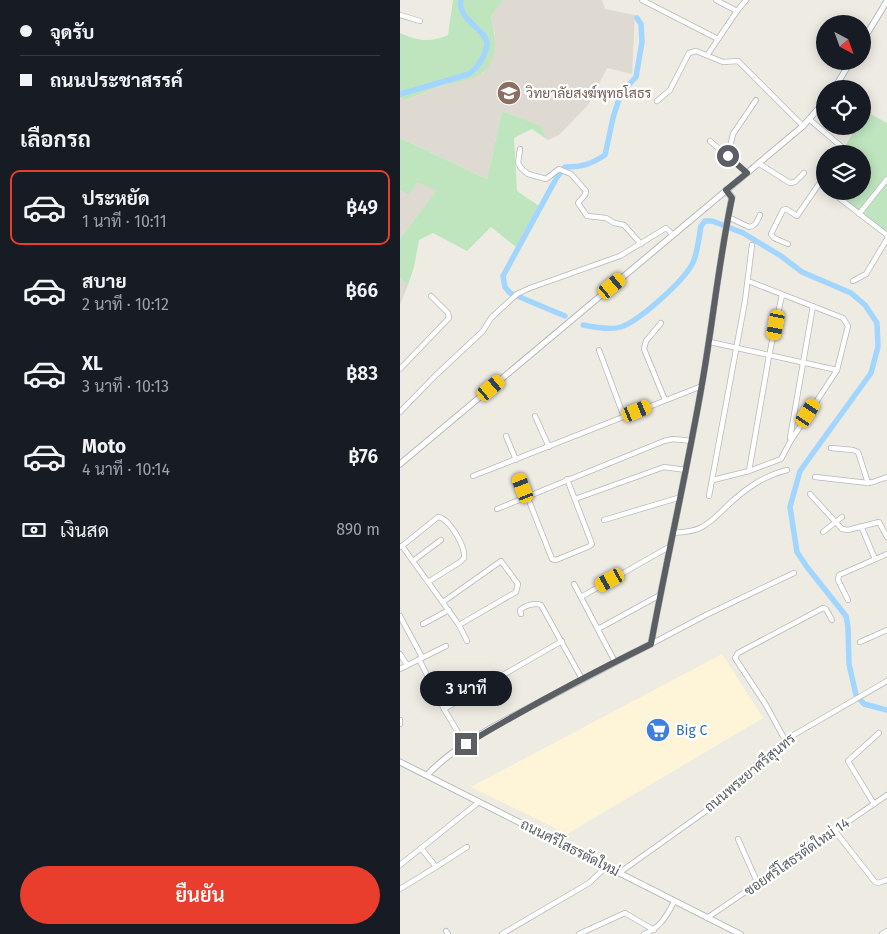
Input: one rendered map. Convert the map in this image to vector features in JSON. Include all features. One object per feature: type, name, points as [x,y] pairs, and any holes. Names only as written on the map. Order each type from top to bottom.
[{"type":"street","points":[[642,0],[718,39]]},
{"type":"street","points":[[716,0],[737,12]]},
{"type":"street","points":[[708,54],[746,0]]},
{"type":"street","points":[[871,27],[887,1]]},
{"type":"street","points":[[400,15],[420,21]]},
{"type":"street","points":[[658,101],[670,90],[689,53],[696,51],[723,62],[738,61],[803,126]]},
{"type":"street","points":[[728,156],[733,134],[756,100]]},
{"type":"street","points":[[400,464],[803,126],[816,111]]},
{"type":"street","points":[[809,119],[839,145]]},
{"type":"street","points":[[710,141],[747,173]]},
{"type":"street","points":[[520,149],[518,163],[528,174],[546,179],[557,170],[563,170],[572,174],[586,191],[578,204],[587,216],[606,218],[614,223],[624,225],[641,244]]},
{"type":"street","points":[[758,163],[790,183],[795,182],[804,173]]},
{"type":"street","points":[[859,214],[887,179]]},
{"type":"street","points":[[788,244],[774,238],[771,234],[783,210],[786,209],[797,216],[816,188]]},
{"type":"street","points":[[651,644],[710,342],[725,232],[732,198],[726,190]]},
{"type":"street","points":[[841,200],[887,235]]},
{"type":"street","points":[[728,219],[749,227],[756,223],[760,215]]},
{"type":"street","points":[[400,412],[483,331],[491,318],[518,294],[606,261],[641,244],[666,228],[673,235]]},
{"type":"street","points":[[853,281],[866,274],[887,239]]},
{"type":"street","points":[[709,496],[748,282],[752,245]]},
{"type":"street","points":[[713,480],[749,471],[781,459],[836,370],[848,326],[843,318],[748,282]]},
{"type":"street","points":[[749,471],[769,356],[782,295]]},
{"type":"street","points":[[400,369],[449,318],[448,313],[431,296]]},
{"type":"street","points":[[790,442],[814,306]]},
{"type":"street","points":[[660,323],[646,341],[644,349],[665,400]]},
{"type":"street","points":[[710,342],[836,370]]},
{"type":"street","points":[[599,350],[624,417]]},
{"type":"street","points":[[473,476],[702,386]]},
{"type":"street","points":[[535,416],[549,447]]},
{"type":"street","points":[[506,436],[516,460]]},
{"type":"street","points":[[498,509],[567,479],[664,441],[673,439],[692,441]]},
{"type":"street","points":[[831,448],[858,452],[868,483]]},
{"type":"street","points":[[574,499],[664,466],[686,470]]},
{"type":"street","points":[[674,533],[701,528],[752,485],[774,473],[787,470]]},
{"type":"street","points":[[815,477],[868,483],[887,477]]},
{"type":"street","points":[[520,478],[552,559],[556,560],[592,544],[567,479]]},
{"type":"street","points":[[810,494],[845,530],[879,522],[887,537]]},
{"type":"street","points":[[604,520],[681,497]]},
{"type":"street","points":[[823,532],[842,516]]},
{"type":"street","points":[[428,582],[464,558],[463,547],[446,520],[438,517],[401,546],[413,561],[428,582],[449,610],[467,641]]},
{"type":"street","points":[[861,526],[875,559]]},
{"type":"street","points":[[413,561],[441,540]]},
{"type":"street","points":[[581,597],[669,547]]},
{"type":"street","points":[[848,600],[838,580],[840,575],[887,554]]},
{"type":"street","points":[[443,602],[501,562],[518,584],[516,592],[459,625]]},
{"type":"street","points":[[427,775],[443,760],[504,721],[706,615],[794,573]]},
{"type":"street","points":[[574,584],[615,662]]},
{"type":"street","points":[[598,629],[660,595]]},
{"type":"street","points":[[521,614],[520,610],[522,608],[536,603],[541,605],[582,679]]},
{"type":"street","points":[[785,740],[766,705],[735,658],[738,653],[823,608],[826,609],[832,620]]},
{"type":"street","points":[[423,624],[449,610]]},
{"type":"street","points":[[400,616],[444,709],[466,744]]},
{"type":"street","points":[[860,642],[887,630]]},
{"type":"street","points":[[444,709],[562,641]]},
{"type":"street","points":[[400,669],[446,646]]},
{"type":"street","points":[[400,654],[407,665]]},
{"type":"street","name":"ถนนพระยาศรีสุนทร","points":[[619,873],[734,790],[785,740],[887,681]]},
{"type":"street","points":[[874,804],[848,762],[879,734]]},
{"type":"street","name":"ถนนศรีโสธรตัดใหม่","points":[[400,762],[740,934]]},
{"type":"street","name":"ซอยศรีโสธรตัดใหม่ 14","points":[[707,918],[887,795]]},
{"type":"street","points":[[400,865],[479,802]]},
{"type":"street","points":[[835,831],[875,882],[887,880]]},
{"type":"street","points":[[738,839],[758,884]]},
{"type":"street","points":[[400,889],[467,847]]},
{"type":"street","points":[[421,848],[436,867]]},
{"type":"street","points":[[502,934],[589,884],[607,866]]},
{"type":"street","points":[[644,934],[654,930],[663,921],[674,902]]},
{"type":"street","points":[[579,934],[625,913],[654,930]]},
{"type":"street","points":[[882,934],[887,931]]},
{"type":"shaded area","name":"วิทยาลัยสงฆ์พุทธโสธร","points":[[504,0],[602,0],[605,9],[635,15],[632,74],[607,68],[589,104],[559,135],[548,140],[540,125],[502,111],[487,179],[400,138],[400,98],[406,100],[483,73],[495,33],[491,16]]},
{"type":"shaded area","points":[[418,183],[438,189],[400,239],[400,190],[408,195]]},
{"type":"shaded area","points":[[400,278],[408,285],[400,305]]},
{"type":"shaded area","points":[[722,654],[763,718],[567,834],[471,787]]},
{"type":"green space","points":[[453,0],[504,0],[491,16],[495,39],[492,62],[482,73],[472,78],[438,87],[406,100],[400,98],[400,33],[424,40],[448,35]]},
{"type":"green space","points":[[502,111],[540,125],[548,140],[532,129],[514,138],[517,191],[539,206],[516,247],[491,227],[467,251],[433,233],[419,240],[414,267],[408,285],[400,278],[400,239],[437,190],[418,183],[408,195],[400,190],[400,138],[487,179]]},
{"type":"green space","points":[[871,114],[887,123],[887,176],[871,196],[871,145],[846,145],[851,135],[871,135]]},
{"type":"green space","points":[[887,183],[887,233],[863,214]]},
{"type":"green space","points":[[844,200],[868,200],[858,211]]},
{"type":"waterway","points":[[400,94],[469,74],[481,62],[487,44],[482,33],[463,13],[461,0]]},
{"type":"waterway","points":[[565,316],[510,293],[505,287],[503,276],[557,177],[565,167],[587,164],[605,155],[618,102],[623,91],[636,77],[642,42],[641,24],[637,18]]},
{"type":"waterway","points":[[583,325],[608,328],[621,327],[639,317],[662,298],[690,268],[694,260],[701,226],[705,221],[712,221],[743,233],[781,256],[802,272],[851,293],[865,305],[877,323],[878,347],[871,373],[800,471],[790,507],[797,552],[846,616],[849,664],[856,695],[864,704],[887,710]]},
{"type":"place","name":"วิทยาลัยสงฆ์พุทธโสธร","points":[[509,93]]},
{"type":"place","name":"Big C","points":[[658,730]]},
{"type":"route","points":[[466,744],[496,725],[651,644],[710,342],[725,232],[732,198],[726,190],[747,173],[728,156]]}]
